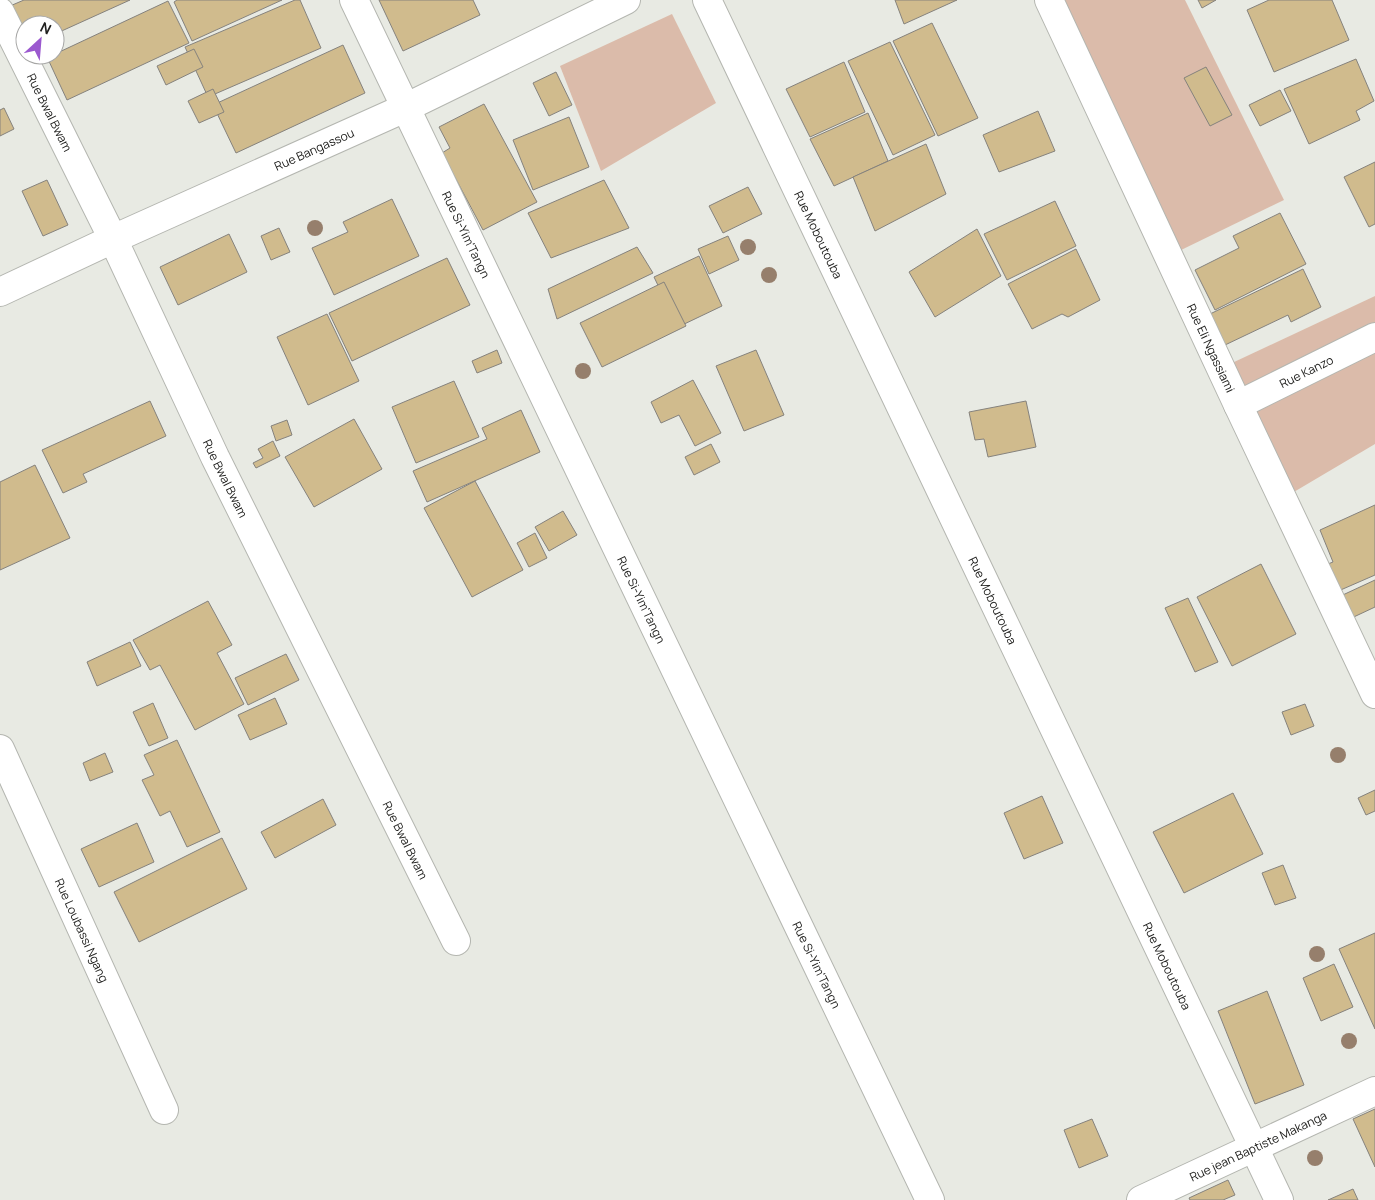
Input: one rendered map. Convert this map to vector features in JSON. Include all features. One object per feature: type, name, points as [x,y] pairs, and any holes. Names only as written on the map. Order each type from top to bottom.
[{"type":"street","name":"Rue Si-Yim'Tangn","points":[[354,0],[930,1200]]},
{"type":"street","name":"Rue Bangassou","points":[[0,292],[113,239],[405,108],[626,0]]},
{"type":"street","name":"Rue Moboutouba","points":[[707,0],[1279,1200]]},
{"type":"street","name":"Rue Eli Ngassiami","points":[[1049,0],[1375,694]]},
{"type":"street","name":"Rue Bwal Bwam","points":[[0,12],[113,239],[215,457],[456,941]]},
{"type":"street","name":"Rue Kanzo","points":[[1238,405],[1375,337]]},
{"type":"street","name":"Rue Loubassi Ngang","points":[[0,749],[164,1110]]},
{"type":"street","name":"Rue jean Baptiste Makanga","points":[[1141,1200],[1375,1091]]},
{"type":"shaded area","points":[[1054,0],[1185,0],[1284,200],[1177,252]]},
{"type":"shaded area","points":[[672,14],[716,103],[601,171],[560,66]]},
{"type":"shaded area","points":[[1375,296],[1375,444],[1282,499],[1232,363]]},
{"type":"building","points":[[24,0],[130,0],[65,29],[65,15],[15,15],[15,17],[10,6]]},
{"type":"building","points":[[177,0],[282,0],[192,41],[174,2]]},
{"type":"building","points":[[295,0],[300,0],[321,48],[208,97],[185,47]]},
{"type":"building","points":[[379,0],[473,0],[480,15],[403,51]]},
{"type":"building","points":[[895,0],[957,0],[904,24]]},
{"type":"building","points":[[1198,0],[1216,0],[1202,8]]},
{"type":"building","points":[[1269,0],[1332,0],[1349,40],[1274,72],[1247,10]]},
{"type":"building","points":[[168,1],[189,43],[67,100],[51,65],[65,65],[65,49]]},
{"type":"building","points":[[932,23],[978,118],[938,136],[893,41]]},
{"type":"building","points":[[890,42],[935,135],[893,155],[848,61]]},
{"type":"building","points":[[343,45],[365,93],[236,153],[213,105]]},
{"type":"building","points":[[194,49],[203,67],[166,85],[157,66]]},
{"type":"building","points":[[1356,59],[1374,101],[1356,111],[1360,120],[1309,144],[1284,89]]},
{"type":"building","points":[[844,62],[865,112],[810,137],[786,89]]},
{"type":"building","points":[[1206,67],[1232,115],[1210,126],[1184,78]]},
{"type":"building","points":[[556,72],[572,105],[549,116],[533,83]]},
{"type":"building","points":[[213,89],[224,112],[199,123],[188,101]]},
{"type":"building","points":[[1280,90],[1291,111],[1260,126],[1249,105]]},
{"type":"building","points":[[484,104],[537,202],[483,230],[442,153],[450,148],[439,127]]},
{"type":"building","points":[[4,108],[14,129],[0,136],[0,110]]},
{"type":"building","points":[[1038,111],[1055,151],[999,172],[983,135]]},
{"type":"building","points":[[868,113],[888,161],[834,186],[810,139]]},
{"type":"building","points":[[569,117],[589,167],[533,190],[513,140]]},
{"type":"building","points":[[926,144],[946,194],[875,231],[853,177]]},
{"type":"building","points":[[1375,162],[1375,224],[1369,227],[1344,177]]},
{"type":"building","points":[[47,180],[68,225],[43,236],[22,191]]},
{"type":"building","points":[[604,180],[629,228],[551,258],[528,213]]},
{"type":"building","points":[[748,187],[762,214],[723,233],[709,206]]},
{"type":"building","points":[[392,199],[419,256],[334,295],[312,248],[348,232],[343,222]]},
{"type":"building","points":[[1055,201],[1076,246],[1007,280],[984,234]]},
{"type":"building","points":[[1280,213],[1306,264],[1215,310],[1195,270],[1239,248],[1233,236]]},
{"type":"building","points":[[279,228],[290,252],[271,260],[261,236]]},
{"type":"building","points":[[977,229],[1001,276],[935,317],[909,272]]},
{"type":"building","points":[[229,234],[247,272],[178,305],[160,267]]},
{"type":"building","points":[[728,236],[739,260],[709,274],[698,249]]},
{"type":"building","points":[[637,247],[653,273],[557,319],[548,289]]},
{"type":"building","points":[[1076,249],[1100,300],[1068,317],[1062,314],[1032,329],[1008,284]]},
{"type":"building","points":[[699,256],[722,306],[678,327],[654,277]]},
{"type":"building","points":[[447,258],[470,305],[352,361],[329,313]]},
{"type":"building","points":[[1303,269],[1321,307],[1291,322],[1288,315],[1225,345],[1210,314]]},
{"type":"building","points":[[664,282],[686,326],[602,367],[580,323]]},
{"type":"building","points":[[327,314],[359,381],[308,405],[277,337]]},
{"type":"building","points":[[497,350],[502,363],[477,373],[472,361]]},
{"type":"building","points":[[756,350],[784,415],[744,431],[716,366]]},
{"type":"building","points":[[693,380],[721,433],[695,446],[679,415],[661,423],[651,402]]},
{"type":"building","points":[[454,381],[479,437],[416,463],[392,407]]},
{"type":"building","points":[[150,401],[166,436],[83,474],[87,482],[63,493],[42,450]]},
{"type":"building","points":[[1026,401],[1036,447],[988,457],[984,439],[975,440],[969,412]]},
{"type":"building","points":[[521,410],[540,452],[427,502],[413,471],[487,439],[482,428]]},
{"type":"building","points":[[354,419],[382,469],[314,507],[285,457]]},
{"type":"building","points":[[287,420],[292,435],[276,441],[271,426]]},
{"type":"building","points":[[273,441],[280,456],[256,468],[253,463],[263,458],[258,449]]},
{"type":"building","points":[[711,444],[720,462],[694,475],[685,457]]},
{"type":"building","points":[[35,465],[70,538],[0,570],[0,482]]},
{"type":"building","points":[[475,481],[523,570],[472,597],[424,508]]},
{"type":"building","points":[[1375,505],[1375,575],[1336,592],[1323,566],[1333,562],[1320,530]]},
{"type":"building","points":[[563,511],[577,535],[549,551],[535,527]]},
{"type":"building","points":[[535,533],[547,558],[529,567],[517,543]]},
{"type":"building","points":[[1261,564],[1296,634],[1232,666],[1197,597]]},
{"type":"building","points":[[1375,580],[1375,607],[1343,622],[1332,600]]},
{"type":"building","points":[[1188,598],[1218,662],[1195,672],[1165,608]]},
{"type":"building","points":[[208,601],[232,645],[217,653],[244,704],[195,730],[160,665],[150,670],[133,640]]},
{"type":"building","points":[[130,642],[141,666],[97,686],[87,662]]},
{"type":"building","points":[[286,654],[299,680],[248,705],[235,678]]},
{"type":"building","points":[[275,698],[287,724],[250,740],[238,715]]},
{"type":"building","points":[[153,703],[168,738],[149,746],[133,712]]},
{"type":"building","points":[[1305,704],[1314,726],[1291,735],[1282,712]]},
{"type":"building","points":[[177,740],[220,832],[187,847],[170,811],[160,816],[142,780],[154,775],[144,755]]},
{"type":"building","points":[[105,753],[113,772],[90,781],[83,763]]},
{"type":"building","points":[[1375,790],[1375,811],[1366,815],[1358,798]]},
{"type":"building","points":[[1233,793],[1263,854],[1184,893],[1153,832]]},
{"type":"building","points":[[1042,796],[1063,843],[1024,859],[1004,813]]},
{"type":"building","points":[[323,799],[336,825],[275,858],[261,832]]},
{"type":"building","points":[[137,823],[154,862],[99,887],[81,849]]},
{"type":"building","points":[[222,838],[247,889],[139,942],[114,892]]},
{"type":"building","points":[[1283,865],[1296,898],[1275,905],[1262,873]]},
{"type":"building","points":[[1375,933],[1375,1029],[1339,949]]},
{"type":"building","points":[[1334,964],[1353,1007],[1321,1021],[1303,978]]},
{"type":"building","points":[[1267,991],[1304,1085],[1255,1104],[1218,1011]]},
{"type":"building","points":[[1375,1109],[1375,1167],[1353,1119]]},
{"type":"building","points":[[1092,1119],[1108,1156],[1079,1168],[1064,1130]]},
{"type":"building","points":[[1228,1180],[1235,1195],[1223,1200],[1190,1200],[1189,1198]]},
{"type":"building","points":[[1353,1189],[1358,1200],[1328,1200]]}]
